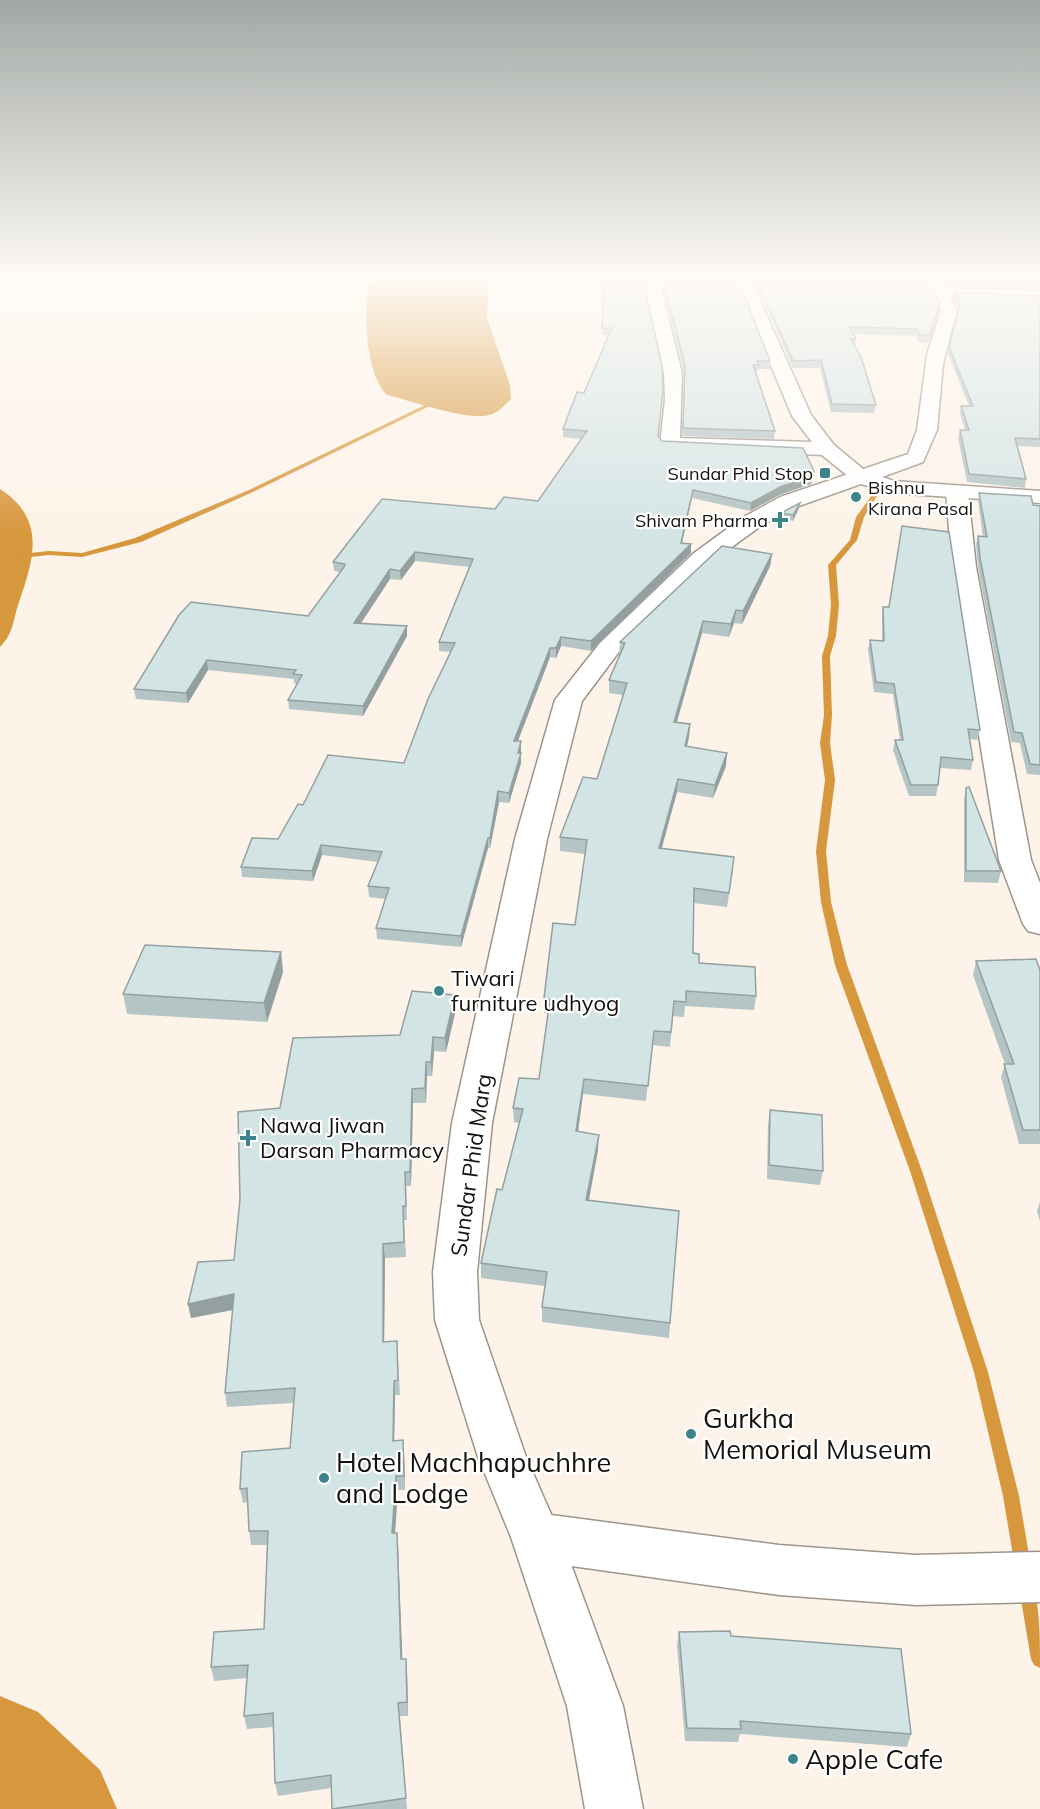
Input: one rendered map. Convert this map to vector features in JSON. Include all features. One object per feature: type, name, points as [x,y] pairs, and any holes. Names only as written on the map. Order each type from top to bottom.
[{"type":"street","points":[[671,364],[674,400],[670,444],[827,449]]},
{"type":"street","points":[[780,364],[802,416],[827,449],[861,477],[892,487],[1040,497]]},
{"type":"street","name":"Sundar Phid Marg","points":[[614,1809],[596,1706],[536,1537],[502,1457],[458,1320],[455,1272],[472,1123],[531,839],[569,700],[609,648],[702,558],[750,523],[788,502],[916,458],[927,441],[934,364]]},
{"type":"street","points":[[957,492],[964,567],[1015,860],[1040,924]]},
{"type":"street","points":[[536,1537],[780,1570],[916,1580],[1040,1577]]},
{"type":"shaded area","points":[[372,364],[503,364],[510,385],[511,399],[499,410],[484,416],[449,412],[387,395]]},
{"type":"shaded area","points":[[0,489],[15,501],[25,514],[31,528],[33,542],[32,557],[12,627],[0,647]]},
{"type":"building","points":[[596,364],[662,364],[663,392],[658,436],[662,441],[803,448],[814,471],[812,476],[780,487],[751,503],[693,490],[681,543],[691,544],[591,641],[561,637],[556,648],[550,648],[514,741],[521,741],[518,753],[521,753],[509,793],[498,791],[490,838],[488,838],[461,936],[376,928],[389,888],[368,886],[382,852],[321,845],[312,871],[241,867],[252,838],[278,839],[298,804],[303,805],[328,755],[404,763],[428,699],[455,643],[439,642],[473,559],[415,552],[400,571],[390,569],[354,623],[407,626],[363,706],[288,700],[302,675],[293,674],[296,670],[207,660],[186,693],[134,689],[179,615],[191,602],[308,616],[345,564],[333,562],[382,499],[495,509],[504,497],[538,501],[587,431],[563,429],[577,392],[584,393]]},
{"type":"building","points":[[759,364],[753,365],[775,431],[683,428],[685,365]]},
{"type":"building","points":[[822,364],[863,364],[876,405],[832,404]]},
{"type":"building","points":[[956,364],[1040,364],[1040,439],[1015,438],[1026,479],[969,474],[960,430],[969,430],[961,406],[973,406]]},
{"type":"building","points":[[979,493],[1031,496],[1033,505],[1040,506],[1040,765],[1030,764],[1022,733],[1014,732],[980,558],[978,536],[987,537]]},
{"type":"building","points":[[800,503],[793,515],[781,513]]},
{"type":"building","points":[[902,526],[949,532],[980,730],[968,729],[973,760],[941,757],[938,785],[911,785],[895,740],[903,740],[894,684],[876,682],[870,640],[884,641],[883,607],[889,607]]},
{"type":"building","points":[[722,546],[772,554],[743,611],[736,610],[731,624],[703,621],[674,722],[690,724],[685,746],[727,753],[715,785],[678,779],[659,848],[734,857],[729,893],[694,888],[693,953],[699,954],[699,963],[755,967],[756,996],[686,991],[686,1002],[674,1001],[671,1032],[654,1031],[648,1086],[584,1079],[576,1131],[599,1135],[586,1200],[679,1211],[670,1323],[542,1307],[547,1272],[481,1263],[497,1189],[502,1190],[523,1109],[513,1108],[519,1078],[539,1079],[550,999],[544,998],[553,923],[575,925],[587,840],[560,837],[583,777],[597,779],[627,683],[609,680],[625,643],[620,642]]},
{"type":"building","points":[[969,787],[1001,871],[966,871],[966,788]]},
{"type":"building","points":[[145,945],[281,952],[264,1003],[123,994]]},
{"type":"building","points":[[1036,959],[1040,970],[1040,1130],[1023,1130],[1004,1064],[1014,1064],[976,961]]},
{"type":"building","points":[[412,991],[455,995],[445,1038],[433,1037],[431,1062],[426,1062],[425,1088],[412,1089],[410,1172],[405,1172],[406,1206],[403,1206],[404,1242],[383,1244],[383,1342],[397,1341],[398,1380],[394,1381],[393,1441],[403,1440],[404,1476],[396,1476],[392,1533],[397,1533],[401,1659],[406,1659],[407,1702],[398,1703],[406,1798],[332,1809],[331,1775],[275,1783],[273,1713],[244,1716],[248,1665],[211,1667],[214,1632],[264,1629],[268,1531],[249,1531],[247,1488],[240,1489],[242,1452],[290,1448],[295,1388],[225,1393],[234,1294],[188,1304],[198,1262],[234,1260],[240,1199],[238,1112],[280,1108],[293,1038],[400,1035]]},
{"type":"building","points":[[770,1110],[822,1115],[823,1171],[769,1165]]},
{"type":"building","points":[[730,1631],[731,1636],[901,1649],[911,1734],[740,1721],[741,1729],[687,1728],[679,1632]]},
{"type":"waterway","points":[[21,556],[49,553],[82,555],[138,540],[251,491],[429,405]]},
{"type":"waterway","points":[[874,496],[860,517],[853,540],[832,565],[835,605],[832,636],[826,656],[828,715],[825,743],[830,780],[821,851],[826,902],[841,965],[916,1171],[981,1372],[1011,1496],[1023,1567]]},
{"type":"waterway","points":[[1027,1588],[1040,1659]]},
{"type":"waterway","points":[[0,1750],[61,1809]]},
{"type":"place","name":"Sundar Phid Stop","points":[[825,473]]},
{"type":"place","name":"Bishnu Kirana Pasal","points":[[856,497]]},
{"type":"place","name":"Shivam Pharma","points":[[780,520]]},
{"type":"place","name":"Tiwari furniture udhyog","points":[[439,991]]},
{"type":"place","name":"Nawa Jiwan Darsan Pharmacy","points":[[248,1138]]},
{"type":"place","name":"Gurkha Memorial Museum","points":[[691,1434]]},
{"type":"place","name":"Hotel Machhapuchhre and Lodge","points":[[324,1478]]},
{"type":"place","name":"Apple Cafe","points":[[793,1759]]}]
